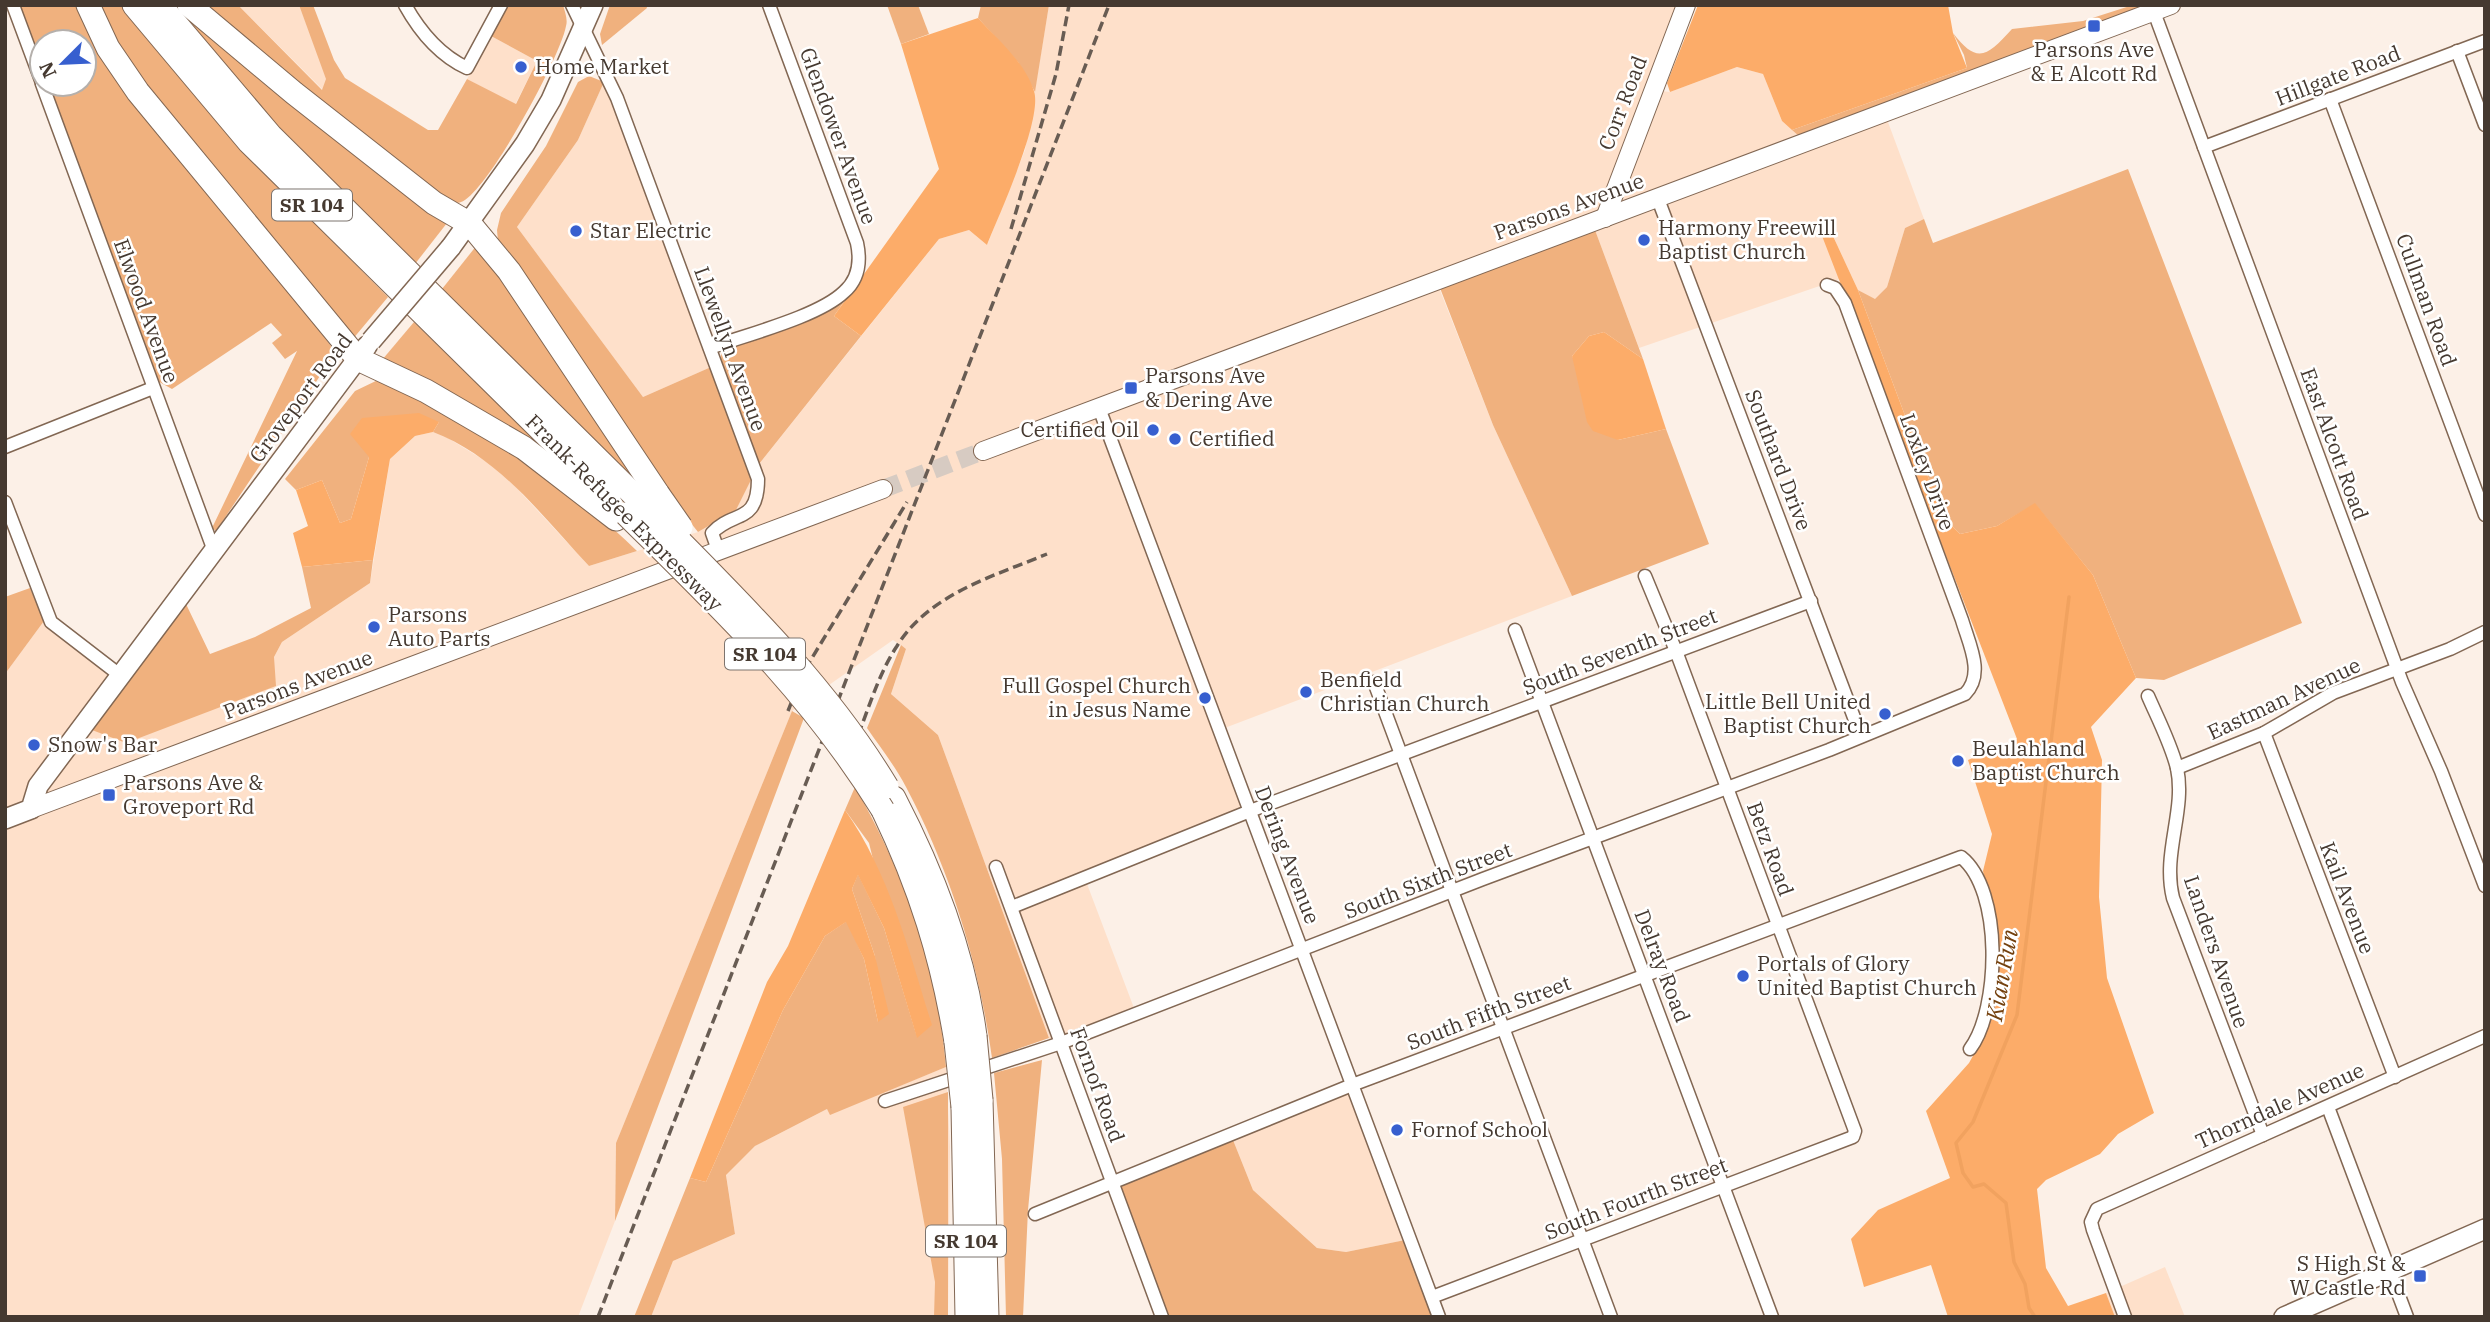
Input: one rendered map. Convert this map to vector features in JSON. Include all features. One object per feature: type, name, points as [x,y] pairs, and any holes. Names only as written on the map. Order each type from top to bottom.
[{"type":"highway","points":[[88,5],[108,48],[138,92],[365,350],[426,391],[500,433],[566,479],[635,508]]},
{"type":"highway","name":"Frank-Refugee Expressway","points":[[134,5],[249,142],[635,508],[719,582],[817,687],[851,730],[889,804],[926,908],[966,1039],[986,1206],[987,1317]]},
{"type":"highway","name":"Frank-Refugee Expressway","points":[[160,5],[271,136],[635,508],[821,717],[889,804]]},
{"type":"highway","points":[[189,5],[294,93],[434,203],[470,224],[509,271],[635,508]]},
{"type":"highway","name":"Frank-Refugee Expressway","points":[[967,1317],[972,1104]]},
{"type":"highway","points":[[986,1206],[1000,1317]]},
{"type":"main road","name":"Groveport Road","points":[[31,809],[38,786],[214,551],[365,350],[470,224],[551,100],[593,5]]},
{"type":"main road","name":"Parsons Avenue","points":[[5,819],[31,809]]},
{"type":"main road","points":[[2284,1317],[2485,1229]]},
{"type":"street","name":"Elwood Avenue","points":[[13,5],[28,46]]},
{"type":"street","points":[[405,5],[428,38],[453,61],[467,68],[501,5]]},
{"type":"street","name":"Llewellyn Avenue","points":[[572,5],[617,98],[758,479],[758,493],[748,511],[712,533],[718,550]]},
{"type":"street","name":"Glendower Avenue","points":[[710,348],[817,309],[845,292],[853,281],[860,262],[857,243],[769,5]]},
{"type":"street","name":"Corr Road","points":[[1605,218],[1686,5]]},
{"type":"street","name":"Parsons Avenue","points":[[983,452],[2162,8]]},
{"type":"street","name":"East Alcott Road","points":[[2162,8],[2204,147],[2397,669],[2485,886]]},
{"type":"street","name":"Hillgate Road","points":[[2204,147],[2485,41]]},
{"type":"street","points":[[2458,51],[2485,125]]},
{"type":"street","name":"Elwood Avenue","points":[[47,98],[214,551]]},
{"type":"street","name":"Cullman Road","points":[[2330,99],[2485,515]]},
{"type":"street","name":"Southard Drive","points":[[1658,199],[1861,736]]},
{"type":"street","name":"Loxley Drive","points":[[1827,285],[1835,288],[1845,303],[1962,620],[1973,655],[1975,680]]},
{"type":"street","points":[[5,447],[153,388]]},
{"type":"street","name":"Dering Avenue","points":[[1099,408],[1439,1317]]},
{"type":"street","name":"Parsons Avenue","points":[[31,809],[883,489]]},
{"type":"street","points":[[5,502],[51,622],[121,676]]},
{"type":"street","name":"Betz Road","points":[[1645,576],[1676,651],[1779,926],[1854,1131],[1853,1137]]},
{"type":"street","name":"South Seventh Street","points":[[1012,907],[1250,811],[1811,601]]},
{"type":"street","name":"Delray Road","points":[[1515,630],[1772,1317]]},
{"type":"street","name":"Eastman Avenue","points":[[2177,768],[2264,733],[2310,704],[2485,632]]},
{"type":"street","name":"South Sixth Street","points":[[885,1101],[1061,1043],[1452,891],[1727,789],[1965,694],[1975,680]]},
{"type":"street","points":[[1374,682],[1611,1317]]},
{"type":"street","name":"Landers Avenue","points":[[2148,696],[2177,768],[2177,807],[2168,878],[2263,1135]]},
{"type":"street","name":"Kail Avenue","points":[[2264,733],[2395,1077]]},
{"type":"street","name":"South Fifth Street","points":[[1035,1214],[1352,1085],[1961,857],[1974,870],[1981,888],[1992,940],[1986,1012],[1979,1036],[1970,1049]]},
{"type":"street","name":"Fornof Road","points":[[996,867],[1162,1317]]},
{"type":"street","name":"Thorndale Avenue","points":[[2125,1317],[2093,1230],[2093,1214],[2102,1206],[2485,1036]]},
{"type":"street","points":[[2328,1107],[2407,1317]]},
{"type":"street","name":"South Fourth Street","points":[[1432,1297],[1853,1137]]},
{"type":"shaded area","points":[[18,5],[79,5],[96,28],[28,28],[28,33]]},
{"type":"shaded area","points":[[94,5],[121,5],[246,154],[388,297],[352,340],[151,101]]},
{"type":"shaded area","points":[[173,5],[180,5],[447,223],[415,264],[287,137]]},
{"type":"shaded area","points":[[198,5],[238,5],[322,90],[326,79],[299,5],[313,5],[334,60],[345,78],[428,130],[438,130],[467,79],[516,104],[537,61],[491,36],[509,5],[563,5],[567,21],[551,65],[504,150],[473,193],[461,202],[454,203],[440,201]]},
{"type":"shaded area","points":[[238,5],[299,5],[327,79],[323,90]]},
{"type":"shaded area","points":[[610,5],[646,5],[647,8],[602,45],[600,34]]},
{"type":"shaded area","points":[[887,5],[918,5],[929,34],[901,44]]},
{"type":"shaded area","points":[[981,5],[1049,5],[1035,92],[1018,62],[978,18]]},
{"type":"shaded area","points":[[1049,5],[1677,5],[1645,89],[1670,92],[1737,67],[1763,74],[1782,121],[1800,137],[1882,106],[1924,219],[1905,228],[1887,287],[1875,300],[1858,290],[1832,234],[1818,224],[1840,279],[1639,348],[1595,230],[1434,275],[1493,425],[1572,596],[1222,729],[1251,811],[1084,876],[1137,1016],[1053,1049],[938,735],[891,694],[906,649],[893,640],[792,711],[616,1143],[615,1221],[578,1317],[5,1317],[5,674],[44,621],[124,687],[274,657],[282,642],[370,583],[390,459],[415,436],[433,432],[448,438],[500,470],[589,566],[698,532],[736,510],[759,464],[939,239],[969,230],[987,245],[1025,150]]},
{"type":"shaded area","points":[[1698,5],[1948,5],[1953,33],[1967,68],[1792,130],[1782,121],[1763,74],[1737,67],[1670,92],[1667,83]]},
{"type":"shaded area","points":[[2133,5],[2151,5],[1800,137],[1792,130],[1967,68],[1953,33],[1969,50],[1983,53],[1996,45],[2012,29],[2083,21]]},
{"type":"shaded area","points":[[978,18],[1024,70],[1034,91],[1032,123],[1018,167],[987,245],[969,230],[939,239],[861,336],[834,316],[939,169],[901,44]]},
{"type":"shaded area","points":[[98,31],[331,346],[332,358],[216,531],[212,528],[297,351],[285,359],[272,343],[282,335],[271,323],[172,389],[154,379],[51,98],[98,98]]},
{"type":"shaded area","points":[[491,36],[537,61],[515,105],[467,79]]},
{"type":"shaded area","points":[[589,76],[604,82],[578,140],[517,227],[643,397],[711,367],[751,480],[736,510],[698,532],[641,460],[498,242],[497,230],[501,213],[546,146],[578,82]]},
{"type":"shaded area","points":[[604,82],[711,367],[643,397],[517,227],[578,140]]},
{"type":"shaded area","points":[[2128,169],[2302,623],[2164,680],[2136,678],[2093,575],[2035,504],[1997,526],[1960,534],[1943,517],[1858,290],[1875,299],[1887,287],[1905,228],[1924,219],[1933,243]]},
{"type":"shaded area","points":[[1817,223],[1832,234],[1858,290],[1943,517],[1960,534],[1997,526],[2035,503],[2093,575],[2136,678],[2091,727],[2102,760],[2099,897],[2107,978],[2154,1113],[2118,1134],[2100,1154],[2046,1180],[2037,1189],[2046,1268],[2068,1306],[2106,1293],[2115,1317],[1948,1317],[1931,1265],[1864,1287],[1851,1239],[1878,1210],[1950,1178],[1926,1111],[1969,1063],[1986,1032],[1995,927],[1983,871],[1992,834],[1968,760],[2017,739]]},
{"type":"shaded area","points":[[1595,230],[1643,359],[1604,332],[1589,336],[1572,356],[1618,440],[1666,429],[1709,544],[1572,596],[1493,425],[1440,288]]},
{"type":"shaded area","points":[[477,245],[510,287],[646,490],[642,492],[442,289]]},
{"type":"shaded area","points":[[848,296],[834,316],[861,336],[759,464],[720,360],[723,348]]},
{"type":"shaded area","points":[[414,322],[558,462],[382,360]]},
{"type":"shaded area","points":[[1604,332],[1643,359],[1666,429],[1618,440],[1593,431],[1587,422],[1572,356],[1589,336]]},
{"type":"shaded area","points":[[380,379],[400,385],[553,481],[637,551],[589,566],[499,472],[479,456],[433,432],[439,422],[369,457],[351,519],[340,523],[322,480],[296,490],[285,479],[355,391]]},
{"type":"shaded area","points":[[419,413],[439,422],[433,432],[415,436],[390,459],[373,560],[302,567],[293,533],[308,526],[296,490],[322,480],[340,523],[351,519],[369,457],[350,434],[362,418]]},
{"type":"shaded area","points":[[373,560],[370,583],[282,642],[274,657],[276,686],[126,743],[92,730],[186,604],[210,654],[255,637],[311,608],[302,567]]},
{"type":"shaded area","points":[[30,588],[44,621],[5,674],[5,597]]},
{"type":"shaded area","points":[[901,645],[906,649],[891,694],[938,735],[1049,1038],[992,1058],[971,953],[949,884],[906,787],[867,728]]},
{"type":"shaded area","points":[[792,711],[804,718],[615,1221],[616,1143]]},
{"type":"shaded area","points":[[855,787],[889,853],[916,922],[935,993],[946,1067],[830,1115],[827,1109],[755,1146],[726,1175],[735,1234],[673,1261],[651,1317],[634,1317],[690,1178],[706,1182],[783,1010],[825,936],[847,921],[864,959],[878,1022],[875,956],[852,889],[858,874],[884,928],[917,1037],[869,843],[845,810]]},
{"type":"shaded area","points":[[845,810],[874,860],[897,914],[932,1025],[917,1038],[884,928],[858,875],[852,889],[875,956],[889,1014],[878,1022],[864,959],[846,922],[825,936],[783,1010],[706,1182],[690,1178],[767,982],[788,946]]},
{"type":"shaded area","points":[[1042,1060],[1028,1210],[1023,1317],[1006,1317],[1002,1159],[994,1073]]},
{"type":"shaded area","points":[[946,1067],[950,1147],[948,1317],[651,1317],[673,1261],[735,1234],[726,1174],[755,1146],[827,1109],[830,1114]]},
{"type":"shaded area","points":[[948,1092],[948,1317],[934,1317],[935,1282],[903,1107]]},
{"type":"shaded area","points":[[1349,1093],[1405,1240],[1346,1252],[1317,1248],[1253,1190],[1233,1140]]},
{"type":"shaded area","points":[[1233,1140],[1253,1190],[1317,1248],[1346,1252],[1405,1240],[1433,1317],[1168,1317],[1119,1185]]},
{"type":"shaded area","points":[[2165,1267],[2185,1317],[2115,1317],[2106,1293]]},
{"type":"waterway","name":"Kian Run","points":[[2035,1317],[2029,1308],[2025,1284],[2014,1262],[2006,1203],[1984,1184],[1973,1187],[1963,1173],[1956,1143],[1973,1122],[2017,1015],[2069,597]]},
{"type":"tunnel","points":[[883,489],[983,451]]},
{"type":"railway","points":[[1011,229],[1056,74],[1069,5]]},
{"type":"railway","points":[[598,1317],[1109,5]]},
{"type":"railway","points":[[788,711],[804,671],[907,502]]},
{"type":"railway","points":[[858,735],[885,667],[910,628],[926,613],[964,589],[1047,554]]},
{"type":"place","name":"Parsons Ave & E Alcott Rd","points":[[2094,26]]},
{"type":"place","name":"Home Market","points":[[521,67]]},
{"type":"place","name":"Star Electric","points":[[576,231]]},
{"type":"place","name":"Harmony Freewill Baptist Church","points":[[1644,240]]},
{"type":"place","name":"Parsons Ave & Dering Ave","points":[[1131,388]]},
{"type":"place","name":"Certified Oil","points":[[1153,430]]},
{"type":"place","name":"Certified","points":[[1175,439]]},
{"type":"place","name":"Parsons Auto Parts","points":[[374,627]]},
{"type":"place","name":"Benfield Christian Church","points":[[1306,692]]},
{"type":"place","name":"Full Gospel Church in Jesus Name","points":[[1205,698]]},
{"type":"place","name":"Little Bell United Baptist Church","points":[[1885,714]]},
{"type":"place","name":"Snow's Bar","points":[[34,745]]},
{"type":"place","name":"Beulahland Baptist Church","points":[[1958,761]]},
{"type":"place","name":"Parsons Ave & Groveport Rd","points":[[109,795]]},
{"type":"place","name":"Portals of Glory United Baptist Church","points":[[1743,976]]},
{"type":"place","name":"Fornof School","points":[[1397,1130]]},
{"type":"place","name":"S High St & W Castle Rd","points":[[2420,1276]]}]
